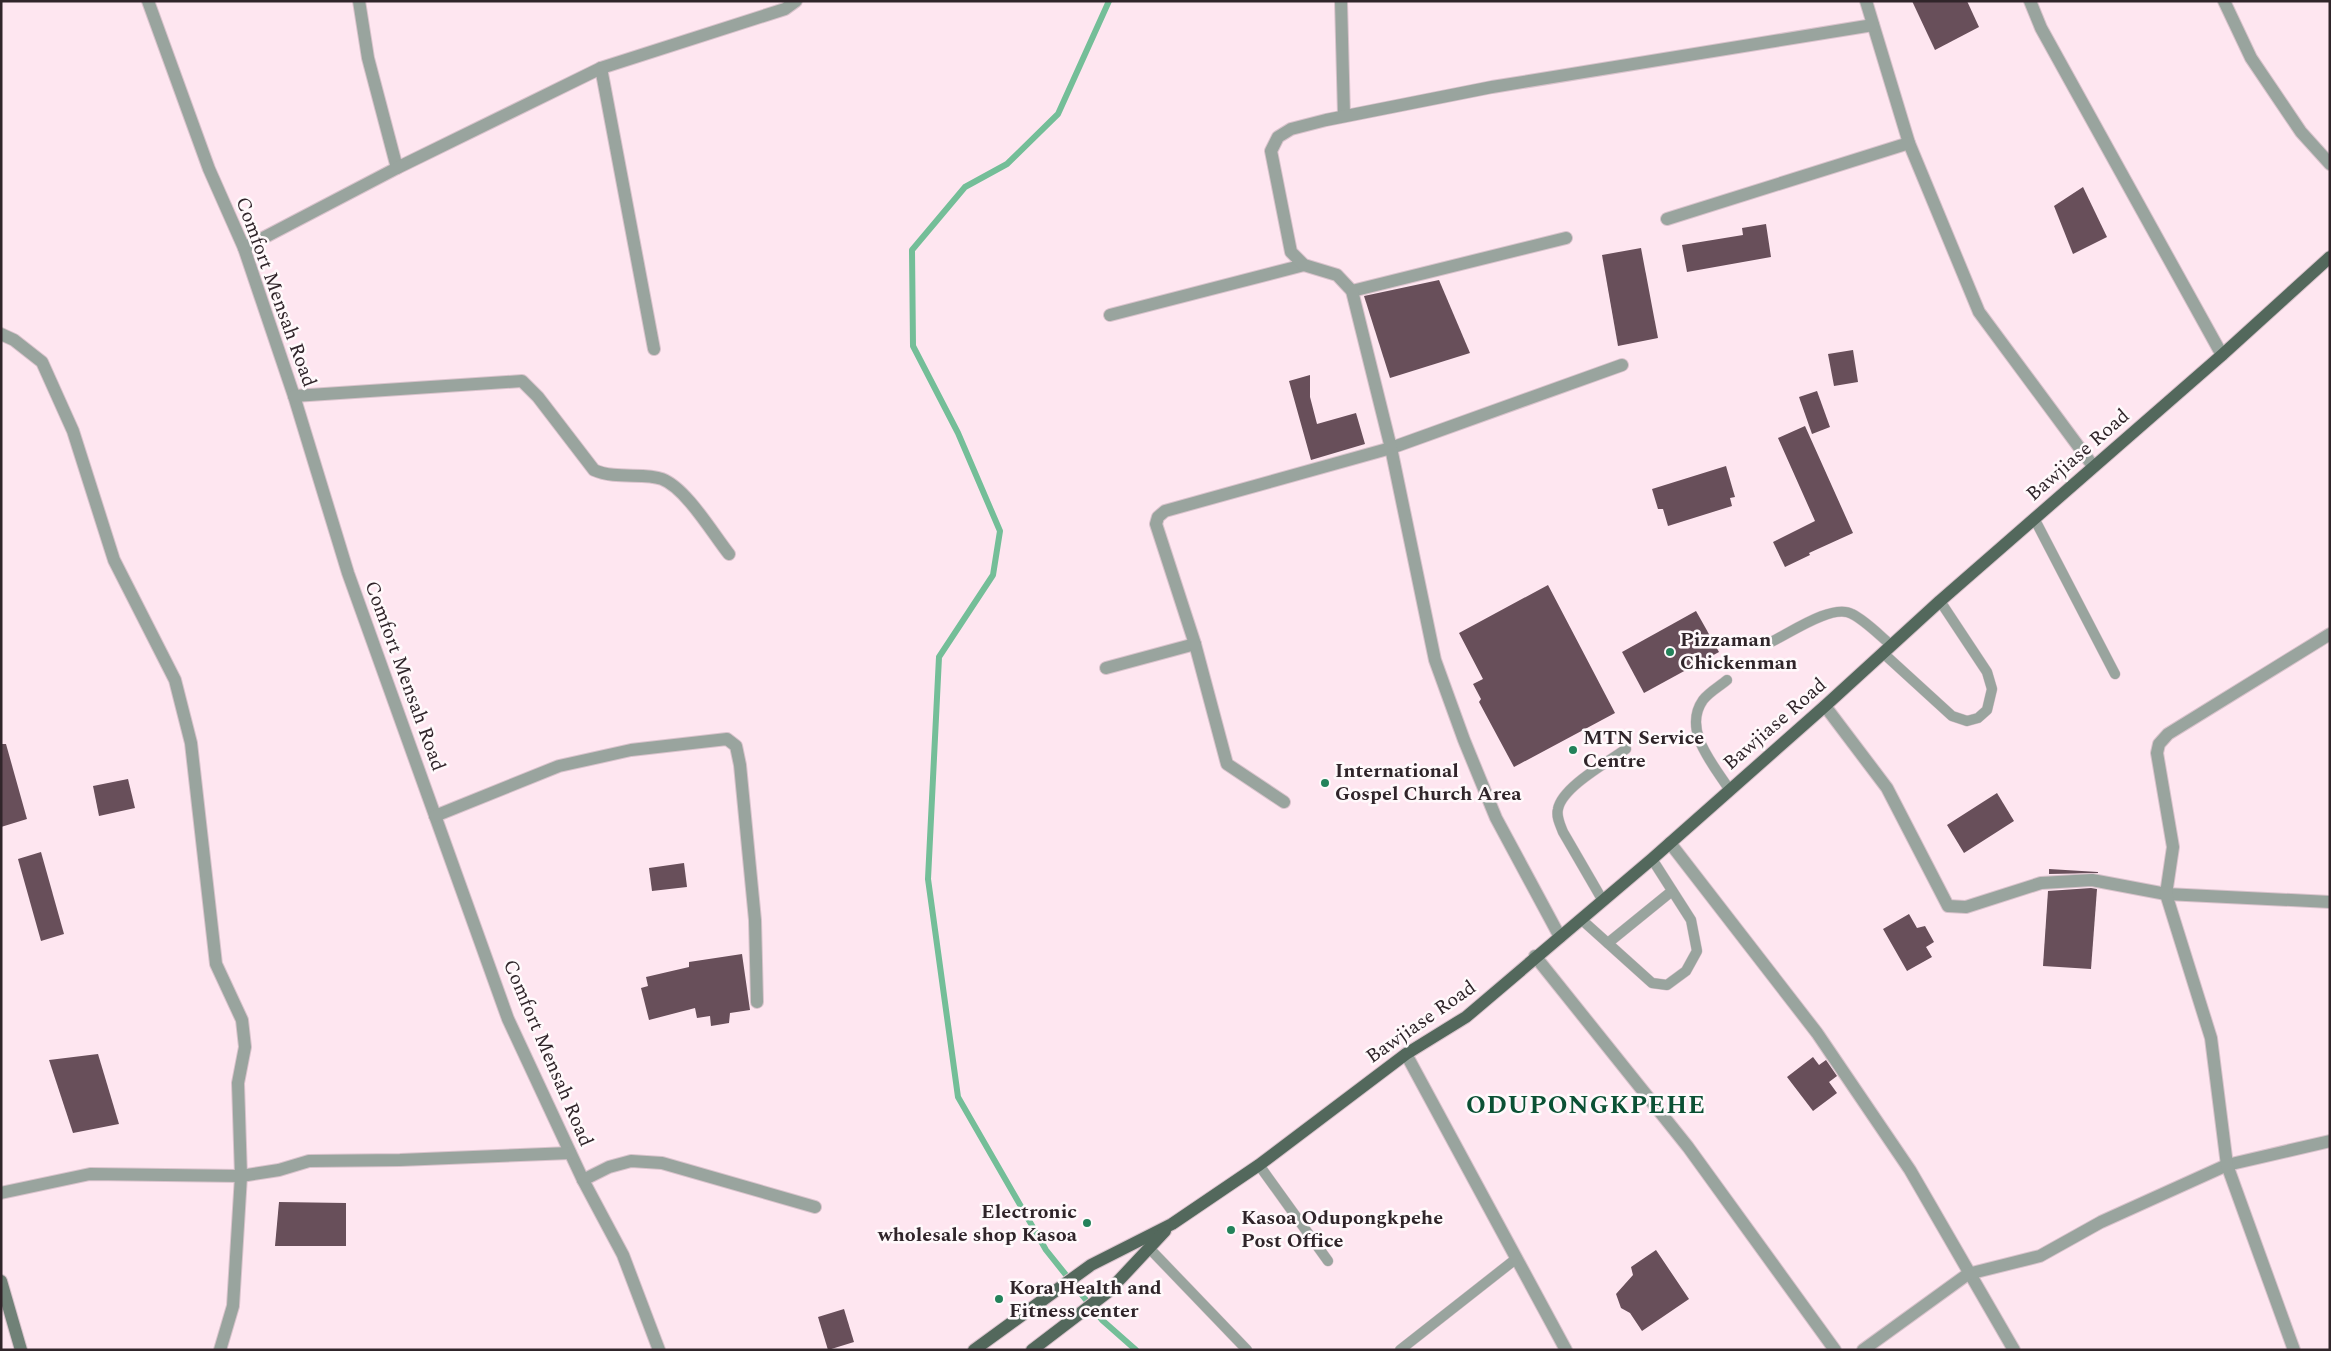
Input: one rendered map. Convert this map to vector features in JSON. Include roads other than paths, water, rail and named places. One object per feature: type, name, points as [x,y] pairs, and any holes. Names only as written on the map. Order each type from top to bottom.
[{"type":"main road","name":"Bawjiase Road","points":[[974,1350],[1091,1265],[1172,1224],[1259,1165],[1406,1054],[1466,1017],[1535,956],[1582,920],[1652,859],[1728,789],[1825,706],[1940,600],[2222,355],[2330,257]]},
{"type":"main road","name":"Bawjiase Road","points":[[1032,1350],[1108,1292],[1172,1224]]},
{"type":"main road","points":[[1,1281],[21,1350]]},
{"type":"street","name":"Comfort Mensah Road","points":[[148,1],[209,169],[244,248],[294,396],[348,573],[508,1018],[583,1180],[623,1255],[659,1350]]},
{"type":"street","points":[[359,1],[368,58],[397,168]]},
{"type":"street","points":[[244,248],[397,168],[601,68],[785,9],[796,1]]},
{"type":"street","points":[[1341,1],[1344,116]]},
{"type":"street","points":[[1866,1],[1909,143],[1979,312],[2093,466]]},
{"type":"street","points":[[2030,1],[2041,28],[2222,355]]},
{"type":"street","points":[[2224,1],[2251,58],[2301,132],[2330,164]]},
{"type":"street","points":[[1560,937],[1496,818],[1464,740],[1435,660],[1391,448],[1352,291],[1337,275],[1304,265],[1290,252],[1271,151],[1278,137],[1291,129],[1344,116],[1492,86],[1873,25]]},
{"type":"street","points":[[601,68],[654,349]]},
{"type":"street","points":[[1667,219],[1909,143]]},
{"type":"street","points":[[1352,291],[1566,238]]},
{"type":"street","points":[[1110,314],[1304,265]]},
{"type":"street","points":[[1,334],[14,340],[42,362],[73,431],[114,560],[175,680],[191,743],[216,964],[242,1020],[245,1046],[238,1083],[241,1176],[233,1306],[220,1350]]},
{"type":"street","points":[[1284,802],[1227,764],[1195,644],[1156,524],[1158,517],[1165,511],[1391,448],[1622,365]]},
{"type":"street","points":[[294,396],[522,381],[538,397],[594,470],[604,474],[662,479],[680,491],[729,554]]},
{"type":"street","points":[[2294,1350],[2227,1165],[2211,1038],[2166,894],[2173,847],[2157,753],[2158,744],[2168,734],[2330,634]]},
{"type":"street","points":[[1106,668],[1195,644]]},
{"type":"street","points":[[1825,706],[1886,788],[1948,906],[1966,907],[2041,883],[2092,880],[2166,894],[2330,902]]},
{"type":"street","points":[[435,816],[559,766],[631,750],[727,739],[736,746],[740,765],[754,920],[758,1002]]},
{"type":"street","points":[[1670,843],[1817,1033],[1910,1170],[1968,1274],[2014,1350]]},
{"type":"street","points":[[1535,956],[1688,1147],[1835,1350]]},
{"type":"street","points":[[1406,1054],[1517,1258],[1552,1329],[1566,1350]]},
{"type":"street","points":[[1863,1350],[1968,1274],[2040,1256],[2101,1222],[2227,1165],[2330,1141]]},
{"type":"street","points":[[1,1193],[90,1174],[241,1176],[279,1170],[309,1160],[400,1160],[570,1153]]},
{"type":"street","points":[[583,1180],[609,1167],[631,1161],[662,1163],[815,1207]]},
{"type":"lane","points":[[2034,518],[2115,674]]},
{"type":"lane","points":[[1771,642],[1831,612],[1842,610],[1852,614],[1952,716],[1967,721],[1978,718],[1987,710],[1992,689],[1987,672],[1940,600]]},
{"type":"lane","points":[[1727,680],[1704,700],[1696,716],[1695,729],[1728,789]]},
{"type":"lane","points":[[1603,901],[1563,832],[1558,821],[1558,807],[1572,788],[1626,749]]},
{"type":"lane","points":[[1582,920],[1652,983],[1666,985],[1686,971],[1697,951],[1691,920],[1652,859]]},
{"type":"lane","points":[[1608,943],[1672,891]]},
{"type":"lane","points":[[1259,1165],[1328,1260]]},
{"type":"lane","points":[[1149,1248],[1247,1350]]},
{"type":"lane","points":[[1400,1350],[1517,1258]]},
{"type":"waterway","points":[[1109,1],[1058,114],[1007,164],[965,187],[912,250],[913,346],[958,433],[1000,531],[993,575],[939,657],[928,879],[958,1097],[1046,1250],[1102,1320],[1136,1350]]},
{"type":"place","name":"Pizzaman Chickenman","points":[[1670,652]]},
{"type":"place","name":"MTN Service Centre","points":[[1573,750]]},
{"type":"place","name":"International Gospel Church Area","points":[[1325,783]]},
{"type":"place","name":"Electronic wholesale shop Kasoa","points":[[1087,1223]]},
{"type":"place","name":"Kasoa Odupongkpehe Post Office","points":[[1231,1230]]},
{"type":"place","name":"Kora Health and Fitness center","points":[[999,1299]]},
{"type":"district","name":"ODUPONGKPEHE","points":[[1586,1106]]}]
